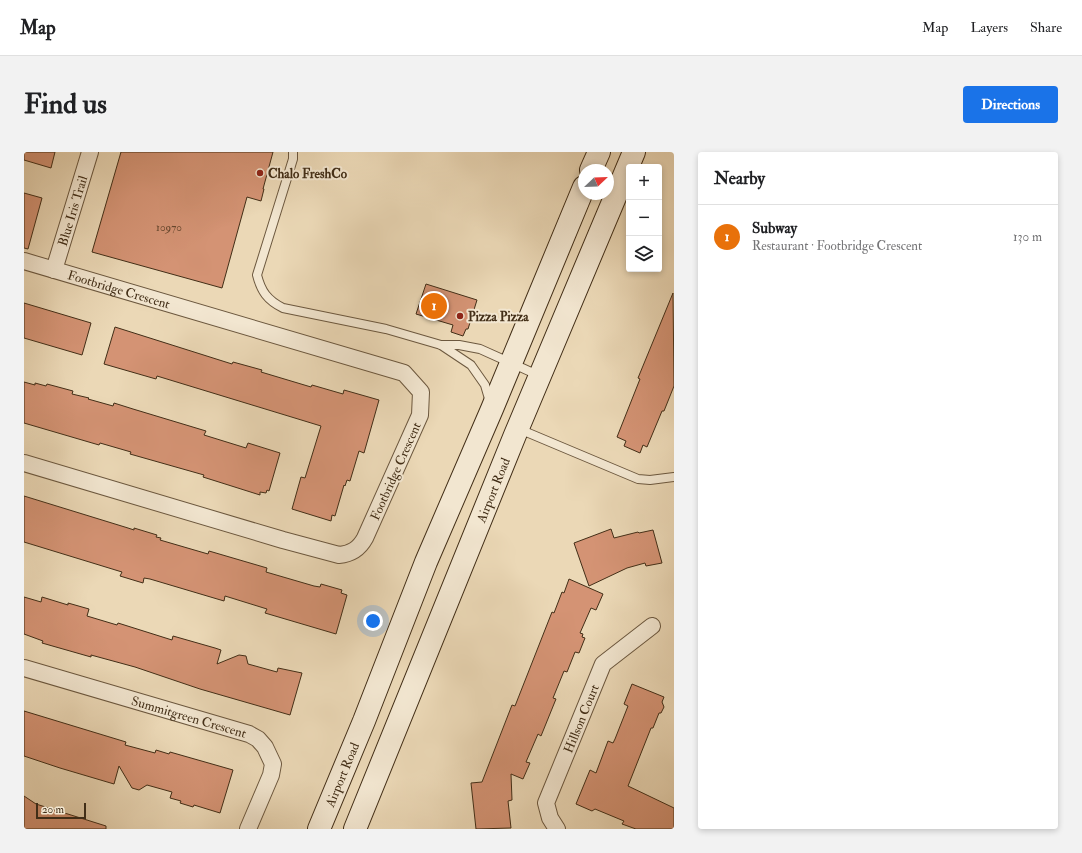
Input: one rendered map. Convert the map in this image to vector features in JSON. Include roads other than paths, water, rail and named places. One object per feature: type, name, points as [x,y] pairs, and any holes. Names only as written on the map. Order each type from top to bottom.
[{"type":"main road","points":[[594,164],[599,152]]},
{"type":"main road","name":"Airport Road","points":[[355,829],[518,429],[634,152]]},
{"type":"main road","name":"Airport Road","points":[[319,829],[364,721],[424,568],[579,200]]},
{"type":"street","name":"Blue Iris Trail","points":[[54,270],[90,152]]},
{"type":"street","name":"Footbridge Crescent","points":[[24,261],[404,373],[421,392],[420,415],[364,540],[354,551],[347,554],[339,555],[283,540],[24,463]]},
{"type":"street","name":"Hillson Court","points":[[557,829],[550,818],[546,803],[603,664],[652,626]]},
{"type":"street","name":"Summitgreen Crescent","points":[[24,668],[249,734],[258,740],[270,755],[273,764],[271,775],[248,829]]},
{"type":"lane","points":[[293,152],[293,158],[257,275],[259,286],[265,296],[273,303],[283,308],[386,328],[441,345],[471,365],[485,385],[492,409]]},
{"type":"lane","points":[[441,345],[460,345],[480,349],[541,376]]},
{"type":"lane","points":[[518,429],[638,479],[650,480],[674,477]]},
{"type":"place","name":"Chalo FreshCo","points":[[260,173]]},
{"type":"place","name":"Subway","points":[[434,306]]},
{"type":"place","name":"Pizza Pizza","points":[[460,316]]}]
